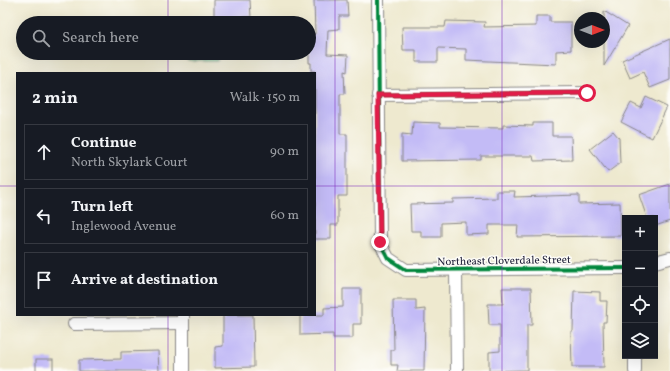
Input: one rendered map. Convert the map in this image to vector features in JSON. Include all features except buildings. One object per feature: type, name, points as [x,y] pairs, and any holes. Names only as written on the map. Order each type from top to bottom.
[{"type":"street","points":[[378,0],[378,95],[587,93]]},
{"type":"street","name":"Northeast Cloverdale Street","points":[[378,95],[380,242],[388,258],[406,270],[622,268]]},
{"type":"street","points":[[658,261],[670,258]]},
{"type":"street","points":[[456,270],[457,371]]},
{"type":"street","points":[[74,324],[183,319],[183,371]]},
{"type":"street","points":[[635,371],[636,359]]},
{"type":"green space","points":[[188,60],[218,60],[218,61]]},
{"type":"cycle path","points":[[378,0],[380,242],[388,258],[406,270],[622,268]]},
{"type":"cycle path","points":[[378,95],[587,93]]},
{"type":"route","points":[[380,242],[378,95],[587,93]]}]
